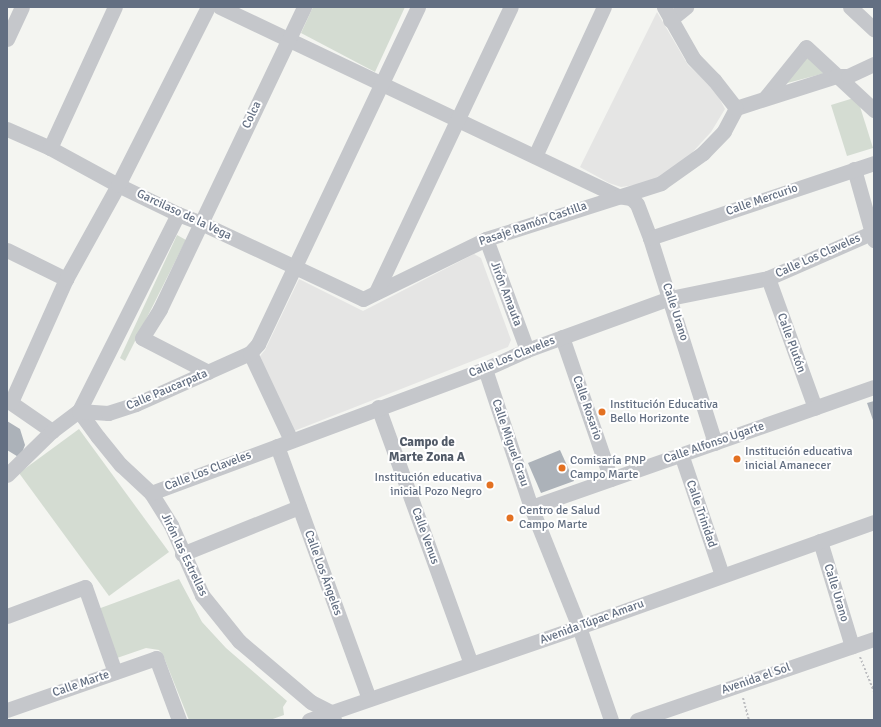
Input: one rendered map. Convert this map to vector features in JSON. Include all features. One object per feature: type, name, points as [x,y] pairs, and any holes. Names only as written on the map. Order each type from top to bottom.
[{"type":"street","points":[[7,39],[22,7]]},
{"type":"street","points":[[50,148],[115,7]]},
{"type":"street","points":[[52,431],[9,401],[66,279],[118,185],[208,7]]},
{"type":"street","name":"Calle Urano","points":[[220,7],[618,196],[631,198],[637,204],[650,238],[715,443]]},
{"type":"street","name":"Colca","points":[[208,372],[142,338],[160,309],[304,7]]},
{"type":"street","points":[[291,440],[250,353],[258,344],[418,7]]},
{"type":"street","points":[[370,296],[511,7]]},
{"type":"street","points":[[534,156],[604,7]]},
{"type":"street","points":[[686,7],[667,14],[693,58],[736,108],[836,76],[848,76],[874,64]]},
{"type":"street","points":[[850,7],[874,29]]},
{"type":"street","points":[[765,98],[806,47],[874,110]]},
{"type":"street","name":"Pasaje Ramón Castilla","points":[[370,296],[486,239],[661,183],[688,165],[724,131],[736,108]]},
{"type":"street","name":"Garcilaso de la Vega","points":[[7,129],[50,148],[118,185],[178,214],[295,266],[370,296]]},
{"type":"street","name":"Calle Mercurio","points":[[650,238],[874,163]]},
{"type":"street","points":[[854,169],[873,235]]},
{"type":"street","points":[[7,475],[52,431],[79,411],[178,214]]},
{"type":"street","name":"Calle Los Claveles","points":[[151,493],[378,407],[485,369],[527,350],[670,298],[768,278],[873,235]]},
{"type":"street","name":"Jirón Amauta","points":[[486,239],[527,350]]},
{"type":"street","points":[[7,250],[66,279]]},
{"type":"street","name":"Calle Plutón","points":[[768,278],[815,408]]},
{"type":"street","name":"Calle Rosario","points":[[562,337],[611,479]]},
{"type":"street","name":"Calle Paucarpata","points":[[79,411],[108,413],[136,404],[250,353]]},
{"type":"street","name":"Calle Miguel Grau","points":[[485,369],[531,506],[579,627],[611,720]]},
{"type":"street","name":"Calle Alfonso Ugarte","points":[[531,506],[874,387]]},
{"type":"street","name":"Calle Venus","points":[[378,407],[472,664]]},
{"type":"street","name":"Jirón las Estrellas","points":[[79,411],[121,465],[151,493],[170,525],[202,595],[239,641],[311,702],[333,716]]},
{"type":"street","name":"Calle Los Ángeles","points":[[276,446],[369,699]]},
{"type":"street","name":"Calle Trinidad","points":[[681,454],[722,575]]},
{"type":"street","points":[[182,554],[299,507]]},
{"type":"street","name":"Avenida Túpac Amaru","points":[[309,720],[333,716],[369,699],[579,627],[874,522]]},
{"type":"street","name":"Calle Urano","points":[[820,541],[855,650]]},
{"type":"street","points":[[7,616],[85,587],[115,672]]},
{"type":"street","name":"Avenida el Sol","points":[[637,720],[740,685],[855,650],[874,639]]},
{"type":"street","name":"Calle Marte","points":[[7,710],[156,658],[179,720]]},
{"type":"path","points":[[855,650],[874,691]]},
{"type":"path","points":[[740,685],[749,720]]},
{"type":"shaded area","points":[[313,7],[405,7],[375,72],[301,33]]},
{"type":"shaded area","points":[[657,12],[688,65],[715,90],[725,109],[711,132],[690,155],[656,180],[643,184],[621,187],[609,183],[580,167]]},
{"type":"shaded area","points":[[804,53],[825,73],[780,85]]},
{"type":"shaded area","points":[[857,97],[873,148],[847,156],[831,105]]},
{"type":"shaded area","points":[[177,235],[186,240],[125,361],[120,358]]},
{"type":"shaded area","points":[[474,254],[481,258],[511,340],[508,347],[289,433],[256,361],[265,350],[299,279],[363,311]]},
{"type":"shaded area","points":[[79,429],[169,552],[109,596],[19,473]]},
{"type":"shaded area","points":[[179,579],[202,622],[226,648],[287,701],[283,707],[284,715],[270,720],[189,720],[163,655],[159,650],[146,648],[117,658],[98,609]]},
{"type":"building","points":[[874,401],[874,423],[867,403]]},
{"type":"building","points":[[7,421],[20,429],[25,445],[20,458],[7,450]]},
{"type":"building","points":[[560,450],[574,481],[541,493],[528,463]]},
{"type":"place","name":"Institución Educativa Bello Horizonte","points":[[602,412]]},
{"type":"place","name":"Institución educativa inicial Amanecer","points":[[737,459]]},
{"type":"place","name":"Comisaría PNP Campo Marte","points":[[562,468]]},
{"type":"place","name":"Institución educativa inicial Pozo Negro","points":[[490,485]]},
{"type":"place","name":"Centro de Salud Campo Marte","points":[[510,518]]},
{"type":"district","name":"Campo de Marte Zona A","points":[[427,450]]}]
